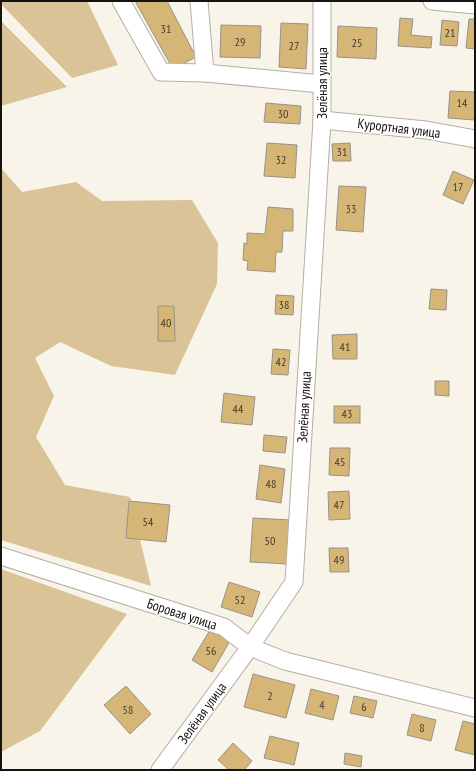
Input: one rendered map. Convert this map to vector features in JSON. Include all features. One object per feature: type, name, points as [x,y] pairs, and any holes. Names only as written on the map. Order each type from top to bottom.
[{"type":"street","points":[[121,1],[161,72],[205,73],[322,84]]},
{"type":"street","points":[[199,1],[205,73]]},
{"type":"street","name":"Зелёная улица","points":[[160,770],[250,647],[294,582],[322,120],[322,1]]},
{"type":"street","points":[[432,1],[475,5]]},
{"type":"street","name":"Курортная улица","points":[[322,120],[426,130],[475,139]]},
{"type":"street","name":"Боровая улица","points":[[1,556],[224,627],[250,647],[285,661],[475,708]]},
{"type":"shaded area","points":[[1,1],[87,1],[118,65],[72,78],[1,4]]},
{"type":"shaded area","points":[[1,21],[67,87],[1,106]]},
{"type":"shaded area","points":[[1,168],[22,192],[76,182],[102,201],[192,200],[218,243],[217,284],[175,375],[111,366],[60,342],[35,358],[54,396],[36,437],[65,485],[130,497],[151,586],[1,540]]},
{"type":"shaded area","points":[[1,569],[127,614],[40,731],[1,752]]},
{"type":"building","points":[[135,1],[167,1],[196,57],[173,69]]},
{"type":"building","points":[[400,18],[413,19],[411,35],[432,37],[431,48],[398,46]]},
{"type":"building","points":[[469,19],[475,19],[475,49],[466,48]]},
{"type":"building","points":[[442,20],[459,22],[457,46],[440,45]]},
{"type":"building","points":[[281,23],[308,24],[306,69],[279,67]]},
{"type":"building","points":[[221,25],[261,26],[260,58],[220,57]]},
{"type":"building","points":[[338,26],[377,28],[376,59],[337,57]]},
{"type":"building","points":[[450,91],[475,92],[475,120],[448,118]]},
{"type":"building","points":[[266,103],[301,106],[300,124],[264,122]]},
{"type":"building","points":[[267,143],[297,145],[295,178],[264,176]]},
{"type":"building","points":[[350,143],[351,161],[333,161],[332,144]]},
{"type":"building","points":[[453,171],[474,180],[463,204],[443,195]]},
{"type":"building","points":[[339,186],[366,187],[363,232],[336,230]]},
{"type":"building","points":[[268,207],[293,209],[293,231],[283,231],[282,252],[276,252],[275,272],[247,270],[248,261],[243,260],[244,243],[247,244],[247,233],[265,234]]},
{"type":"building","points":[[431,289],[447,290],[446,310],[429,309]]},
{"type":"building","points":[[276,295],[294,296],[293,315],[275,314]]},
{"type":"building","points":[[158,306],[174,306],[175,341],[158,341]]},
{"type":"building","points":[[357,334],[357,359],[333,359],[332,335]]},
{"type":"building","points":[[273,349],[290,350],[288,375],[271,374]]},
{"type":"building","points":[[435,381],[449,381],[449,396],[435,395]]},
{"type":"building","points":[[224,393],[255,397],[252,425],[221,422]]},
{"type":"building","points":[[334,406],[360,406],[360,423],[334,423]]},
{"type":"building","points":[[264,435],[287,437],[285,453],[263,451]]},
{"type":"building","points":[[330,448],[350,448],[349,476],[329,475]]},
{"type":"building","points":[[260,465],[285,469],[281,503],[256,499]]},
{"type":"building","points":[[349,491],[350,519],[329,520],[328,492]]},
{"type":"building","points":[[129,501],[170,505],[166,542],[126,538]]},
{"type":"building","points":[[253,518],[291,520],[288,564],[250,562]]},
{"type":"building","points":[[329,548],[348,548],[349,572],[330,572]]},
{"type":"building","points":[[229,582],[260,592],[252,617],[221,607]]},
{"type":"building","points":[[210,630],[230,641],[212,672],[192,660]]},
{"type":"building","points":[[253,674],[295,685],[286,718],[244,707]]},
{"type":"building","points":[[126,686],[151,714],[130,734],[104,705]]},
{"type":"building","points":[[311,689],[339,696],[333,720],[305,713]]},
{"type":"building","points":[[354,696],[377,701],[373,718],[350,713]]},
{"type":"building","points":[[412,714],[436,720],[431,741],[407,735]]},
{"type":"building","points":[[463,721],[475,724],[475,755],[455,750]]},
{"type":"building","points":[[270,736],[299,743],[294,765],[264,758]]},
{"type":"building","points":[[233,743],[252,761],[244,770],[229,770],[218,760]]},
{"type":"building","points":[[345,753],[362,756],[361,767],[344,764]]}]
